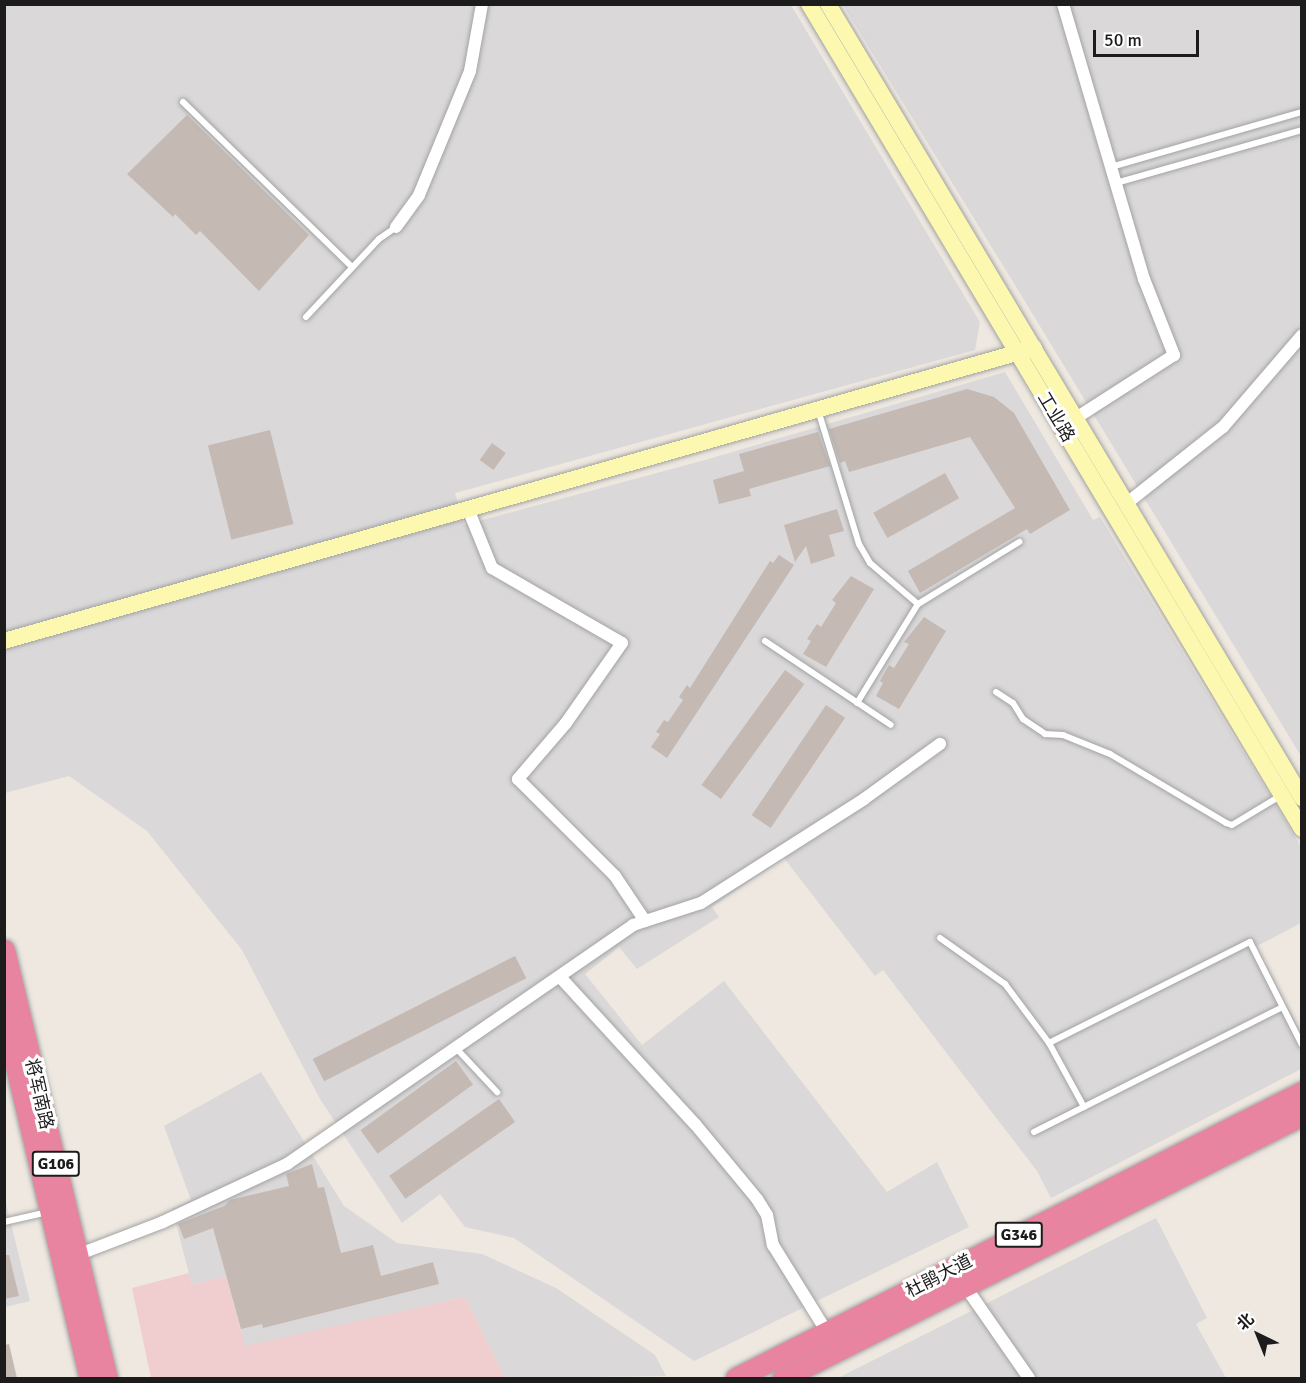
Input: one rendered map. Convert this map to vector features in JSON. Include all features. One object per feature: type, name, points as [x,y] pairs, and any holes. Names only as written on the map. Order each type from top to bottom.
[{"type":"highway","name":"将军南路","points":[[4,950],[107,1378]]},
{"type":"highway","name":"将军南路","points":[[4,1015],[90,1378]]},
{"type":"highway","name":"杜鹃大道","points":[[736,1378],[1302,1092]]},
{"type":"highway","name":"杜鹃大道","points":[[783,1378],[1302,1115]]},
{"type":"main road","name":"工业路","points":[[809,4],[1026,350],[1076,418],[1302,798]]},
{"type":"main road","name":"工业路","points":[[828,4],[1302,829]]},
{"type":"main road","points":[[4,641],[1026,350]]},
{"type":"street","points":[[396,227],[419,195],[470,71],[482,4]]},
{"type":"street","points":[[1063,4],[1143,279],[1174,355],[1076,418]]},
{"type":"street","points":[[1127,503],[1223,427],[1302,335]]},
{"type":"street","points":[[468,509],[492,568],[622,643],[566,723],[518,779],[615,876],[645,921]]},
{"type":"street","points":[[77,1255],[163,1222],[286,1164],[455,1046],[561,978],[633,925],[701,903],[864,799],[940,744]]},
{"type":"street","points":[[561,978],[757,1198],[767,1215],[773,1245],[827,1332]]},
{"type":"street","points":[[965,1286],[1029,1378]]},
{"type":"lane","points":[[183,102],[352,267]]},
{"type":"lane","points":[[1111,167],[1302,112]]},
{"type":"lane","points":[[1116,183],[1302,130]]},
{"type":"lane","points":[[306,317],[352,267],[396,227]]},
{"type":"lane","points":[[818,410],[859,544],[870,563],[918,604]]},
{"type":"lane","points":[[857,703],[918,604],[1019,542]]},
{"type":"lane","points":[[765,641],[891,725]]},
{"type":"lane","points":[[996,692],[1013,703],[1027,723],[1045,734],[1063,735],[1110,754],[1226,823],[1232,825],[1281,796]]},
{"type":"lane","points":[[940,938],[1005,984],[1049,1043],[1084,1107]]},
{"type":"lane","points":[[1049,1043],[1250,942],[1302,1045]]},
{"type":"lane","points":[[1034,1132],[1282,1007]]},
{"type":"lane","points":[[455,1046],[497,1092]]},
{"type":"lane","points":[[4,1222],[51,1211]]},
{"type":"shaded area","points":[[5,5],[791,5],[980,322],[975,350],[455,493],[464,525],[705,460],[1005,372],[1093,520],[1100,517],[1301,847],[1301,923],[1255,947],[1301,1033],[1301,1069],[1051,1198],[1037,1171],[883,970],[875,976],[784,858],[712,907],[719,917],[637,969],[619,947],[585,974],[642,1045],[724,981],[887,1192],[937,1162],[969,1227],[694,1361],[514,1238],[465,1227],[440,1194],[402,1223],[320,1099],[242,950],[147,831],[69,776],[5,793]]},
{"type":"shaded area","points":[[843,5],[1301,5],[1301,756],[1021,295]]},
{"type":"shaded area","points":[[261,1072],[344,1206],[397,1243],[482,1254],[556,1288],[655,1355],[666,1376],[505,1378],[465,1297],[245,1347],[226,1276],[192,1285],[172,1209],[191,1200],[164,1126]]},
{"type":"shaded area","points":[[4,1195],[30,1301],[5,1307],[4,1307]]},
{"type":"shaded area","points":[[1156,1218],[1207,1318],[1196,1324],[1226,1378],[838,1378]]},
{"type":"shaded area","points":[[189,1273],[192,1285],[226,1276],[245,1346],[465,1297],[505,1378],[151,1378],[132,1288]]},
{"type":"building","points":[[187,115],[309,235],[259,291],[200,231],[196,235],[175,214],[173,217],[127,174]]},
{"type":"building","points":[[967,389],[994,397],[1014,413],[1070,510],[1030,534],[1027,529],[920,593],[908,571],[1015,508],[970,437],[849,472],[845,461],[840,463],[829,429]]},
{"type":"building","points":[[270,430],[293,524],[231,540],[208,445]]},
{"type":"building","points":[[818,432],[830,466],[749,489],[751,496],[719,504],[713,480],[744,471],[739,454]]},
{"type":"building","points":[[492,443],[506,453],[493,470],[480,460]]},
{"type":"building","points":[[945,473],[959,498],[887,538],[873,513]]},
{"type":"building","points":[[837,509],[844,531],[829,535],[835,556],[811,564],[806,546],[795,562],[784,525]]},
{"type":"building","points":[[779,555],[794,565],[667,758],[651,747],[660,734],[656,732],[664,720],[668,722],[683,700],[679,697],[687,685],[690,688],[770,561],[773,563]]},
{"type":"building","points":[[851,576],[874,589],[826,667],[803,654],[811,641],[807,639],[817,624],[821,627],[836,603],[832,600]]},
{"type":"building","points":[[924,617],[946,631],[899,709],[876,696],[883,683],[880,681],[889,665],[894,668],[909,644],[904,642]]},
{"type":"building","points":[[785,670],[804,684],[721,799],[702,785]]},
{"type":"building","points":[[826,705],[845,718],[771,828],[752,815]]},
{"type":"building","points":[[515,956],[526,978],[324,1081],[313,1059]]},
{"type":"building","points":[[456,1061],[473,1084],[378,1154],[361,1130]]},
{"type":"building","points":[[499,1099],[515,1122],[405,1199],[389,1176]]},
{"type":"building","points":[[312,1164],[318,1188],[324,1187],[341,1253],[373,1245],[381,1276],[433,1262],[439,1284],[263,1328],[262,1324],[241,1329],[213,1228],[184,1239],[178,1224],[224,1206],[230,1200],[289,1186],[286,1174]]},
{"type":"building","points":[[4,1255],[9,1255],[19,1296],[4,1299]]},
{"type":"building","points":[[9,1344],[17,1378],[4,1378],[4,1345]]}]
